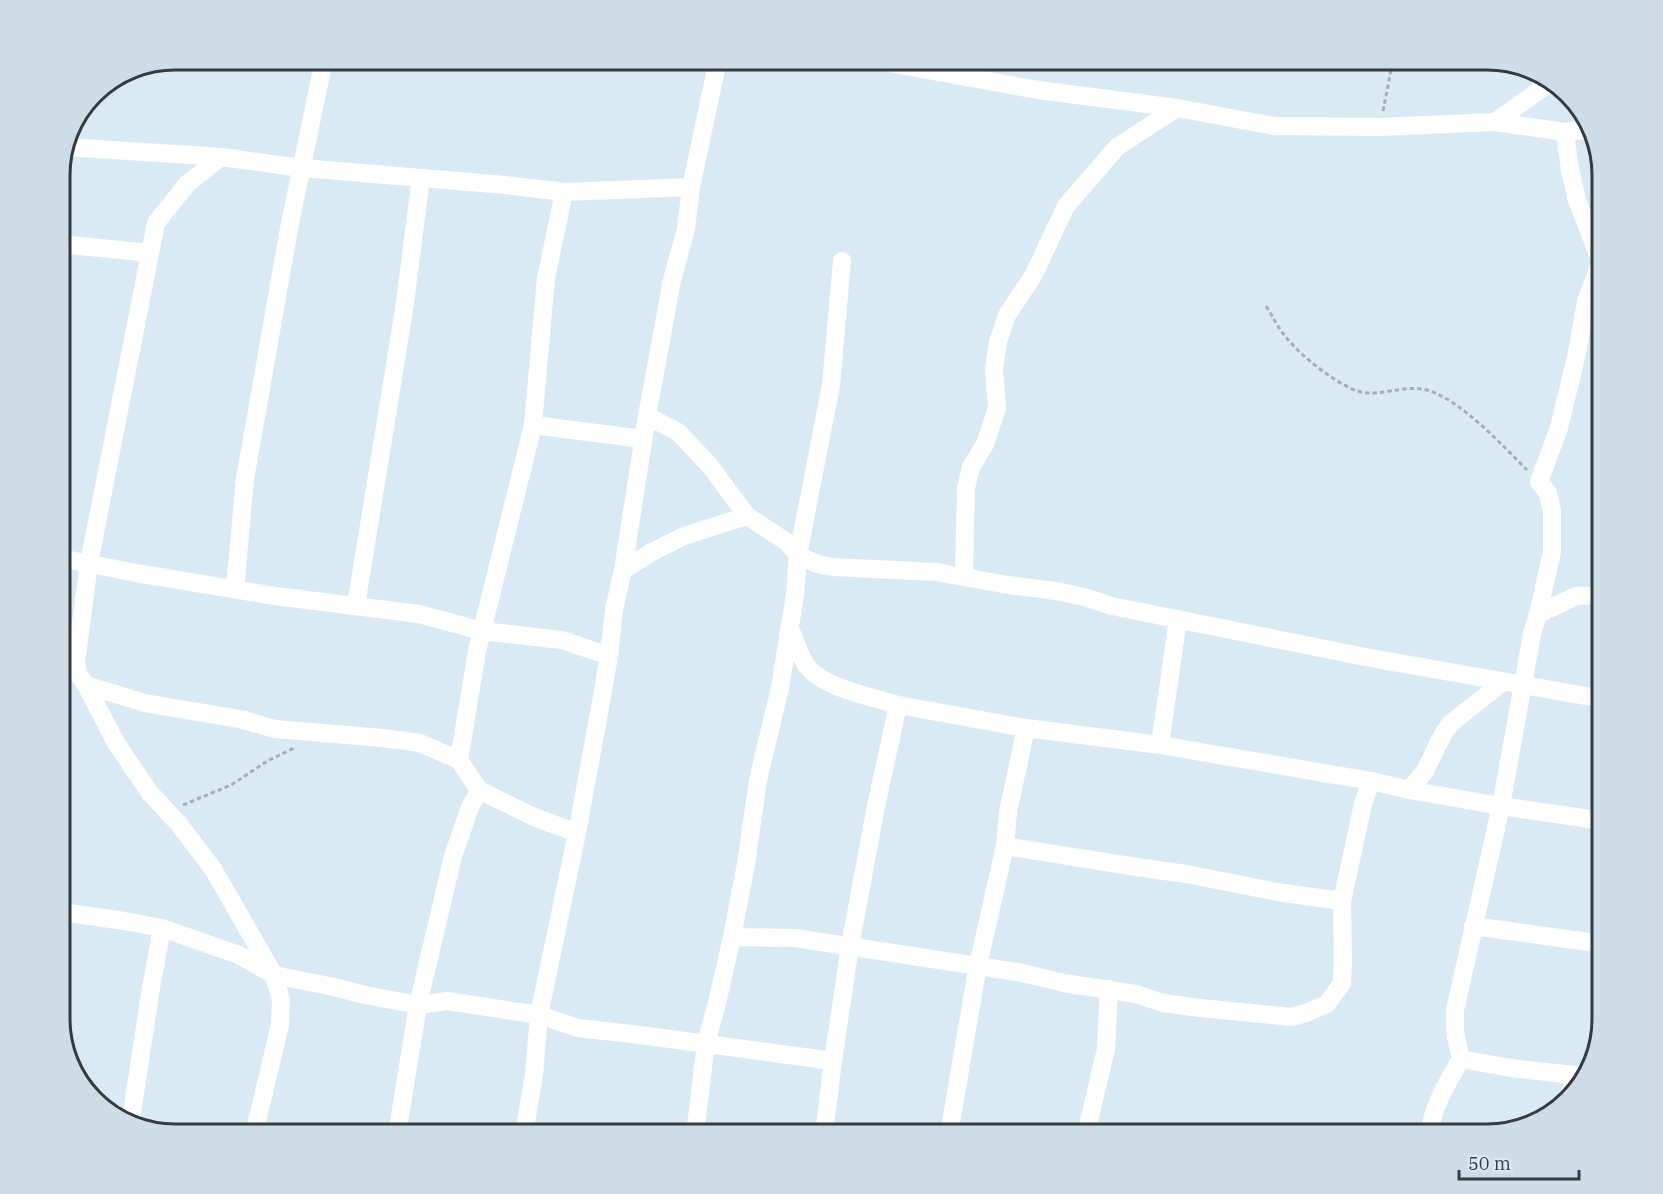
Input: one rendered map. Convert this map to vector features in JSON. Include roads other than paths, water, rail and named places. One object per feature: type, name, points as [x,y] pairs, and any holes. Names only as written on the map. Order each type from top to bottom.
[{"type":"street","points":[[934,70],[1038,90],[1177,108],[1274,126],[1380,127],[1495,122],[1565,132],[1582,130]]},
{"type":"street","points":[[235,589],[244,479],[290,223],[322,71]]},
{"type":"street","points":[[526,1124],[534,1074],[539,1015],[577,833],[609,656],[614,610],[623,570],[647,416],[672,280],[686,229],[692,187],[716,71]]},
{"type":"street","points":[[1495,122],[1544,87]]},
{"type":"street","points":[[964,577],[966,488],[971,467],[985,444],[997,408],[994,369],[998,342],[1006,315],[1033,276],[1066,206],[1117,147],[1177,108]]},
{"type":"street","points":[[1565,132],[1569,170],[1577,200],[1592,238]]},
{"type":"street","points":[[75,148],[221,157],[302,168],[564,192],[692,187]]},
{"type":"street","points":[[221,157],[187,184],[156,223],[89,563],[76,663],[78,674],[116,743],[150,792],[178,823],[213,869],[274,975],[281,999],[280,1025],[256,1124]]},
{"type":"street","points":[[356,605],[404,310],[421,178]]},
{"type":"street","points":[[459,760],[477,651],[533,425],[546,278],[564,192]]},
{"type":"street","points":[[71,245],[150,253]]},
{"type":"street","points":[[696,1124],[706,1043],[732,937],[746,864],[758,780],[780,688],[795,595],[798,555],[831,385],[842,261]]},
{"type":"street","points":[[1432,1124],[1446,1084],[1461,1059],[1455,1032],[1455,1010],[1501,806],[1532,634],[1552,552],[1552,511],[1548,493],[1539,482],[1559,428],[1577,353],[1586,301],[1592,287]]},
{"type":"street","points":[[647,416],[678,432],[710,466],[747,516],[787,542],[798,555],[817,564],[833,567],[936,572],[1056,591],[1112,606],[1342,653],[1592,697]]},
{"type":"street","points":[[533,425],[643,439]]},
{"type":"street","points":[[623,570],[684,536],[747,516]]},
{"type":"street","points":[[71,560],[274,596],[419,614],[482,631],[562,640],[609,656]]},
{"type":"street","points":[[1538,614],[1576,596],[1592,595]]},
{"type":"street","points":[[1160,746],[1178,619]]},
{"type":"street","points":[[789,628],[810,670],[839,688],[898,705],[1026,728],[1160,746],[1371,781],[1501,806],[1592,819]]},
{"type":"street","points":[[1409,790],[1425,771],[1451,723],[1503,682]]},
{"type":"street","points":[[86,685],[145,703],[240,719],[275,729],[420,743],[459,760],[479,790],[534,817],[577,833]]},
{"type":"street","points":[[825,1124],[850,946],[876,806],[898,705]]},
{"type":"street","points":[[951,1124],[978,965],[1005,846],[1008,812],[1026,728]]},
{"type":"street","points":[[732,937],[795,938],[1018,972],[1064,983],[1136,994],[1163,1003],[1292,1017],[1327,1004],[1342,983],[1342,901],[1363,804],[1371,781]]},
{"type":"street","points":[[399,1124],[418,1005],[453,856],[469,810],[479,790]]},
{"type":"street","points":[[1005,846],[1342,901]]},
{"type":"street","points":[[71,913],[162,928],[239,955],[274,975],[418,1005],[447,1001],[539,1015],[578,1028],[833,1060]]},
{"type":"street","points":[[1473,926],[1592,942]]},
{"type":"street","points":[[132,1114],[162,928]]},
{"type":"street","points":[[1088,1124],[1106,1048],[1109,989]]},
{"type":"street","points":[[1461,1059],[1576,1076]]}]
